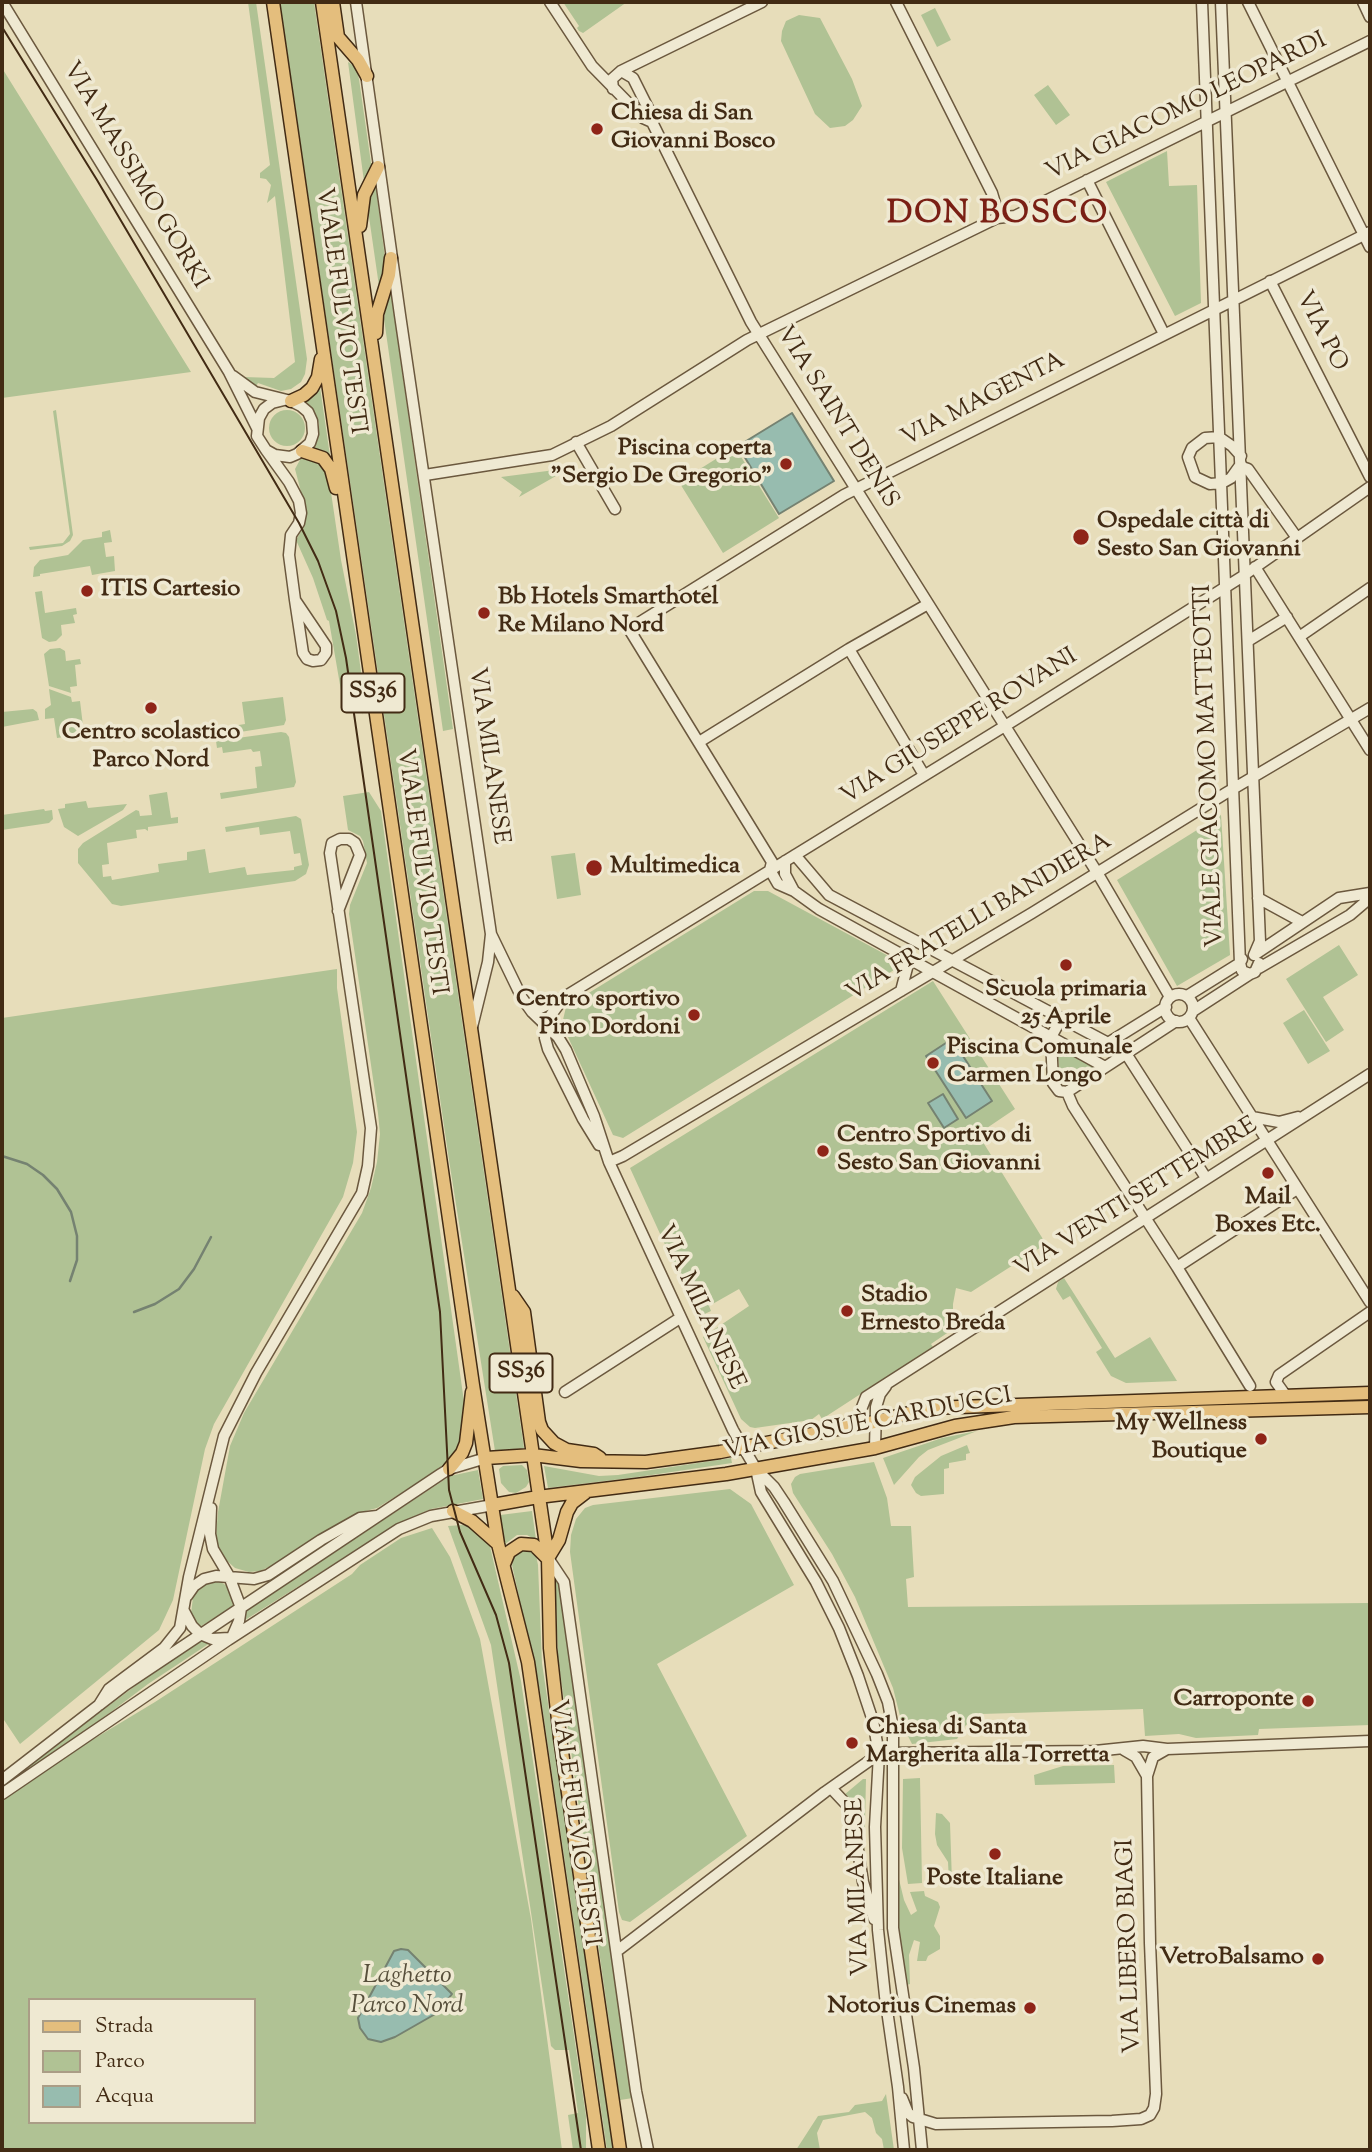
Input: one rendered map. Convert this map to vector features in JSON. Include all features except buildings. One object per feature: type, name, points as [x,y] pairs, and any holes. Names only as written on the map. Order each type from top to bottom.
[{"type":"main road","name":"VIALE FULVIO TESTI","points":[[273,2],[473,1385],[498,1544],[528,1662],[599,2150]]},
{"type":"main road","name":"VIALE FULVIO TESTI","points":[[322,2],[548,1558],[550,1648],[560,1738],[620,2150]]},
{"type":"main road","points":[[332,2],[338,37],[358,60],[367,76]]},
{"type":"main road","points":[[359,255],[361,205],[378,167]]},
{"type":"main road","points":[[375,369],[377,314],[389,275],[391,258]]},
{"type":"main road","points":[[287,400],[304,395],[312,388],[318,377],[323,348]]},
{"type":"main road","points":[[300,453],[323,458],[331,470],[348,559],[356,580]]},
{"type":"main road","points":[[510,1291],[524,1312],[542,1430],[554,1443],[567,1450],[594,1454],[607,1462]]},
{"type":"main road","points":[[449,1469],[466,1443],[469,1426],[468,1404],[473,1385]]},
{"type":"main road","name":"VIA GIOSUÈ CARDUCCI","points":[[533,1455],[581,1461],[646,1462],[838,1429],[929,1408],[1283,1393],[1370,1393]]},
{"type":"main road","name":"VIA GIOSUÈ CARDUCCI","points":[[538,1497],[755,1469],[875,1448],[955,1426],[1014,1417],[1370,1406]]},
{"type":"main road","points":[[486,1458],[533,1455]]},
{"type":"main road","points":[[504,1564],[509,1552],[520,1544],[534,1545],[548,1558],[559,1540],[572,1503],[585,1493]]},
{"type":"main road","points":[[493,1505],[538,1497]]},
{"type":"main road","points":[[453,1511],[472,1521],[498,1544]]},
{"type":"street","name":"VIA MASSIMO GORKI","points":[[2,2],[229,372],[257,428]]},
{"type":"street","points":[[356,2],[391,258],[425,475]]},
{"type":"street","points":[[550,2],[592,66],[643,118],[652,122]]},
{"type":"street","points":[[613,89],[612,79],[621,71],[762,2]]},
{"type":"street","points":[[896,2],[992,193],[997,218]]},
{"type":"street","name":"VIALE GIACOMO MATTEOTTI","points":[[1202,2],[1240,963]]},
{"type":"street","name":"VIALE GIACOMO MATTEOTTI","points":[[1221,2],[1241,462],[1250,570],[1248,641],[1260,942],[1254,955]]},
{"type":"street","points":[[1248,2],[1367,234],[1370,247]]},
{"type":"street","points":[[1363,2],[1370,17]]},
{"type":"street","name":"VIA GIACOMO LEOPARDI","points":[[425,475],[552,455],[618,422],[759,335],[997,218],[1015,216],[1370,41]]},
{"type":"street","name":"VIA SAINT DENIS","points":[[621,71],[633,78],[653,118],[652,122],[759,335],[1098,874],[1168,1002]]},
{"type":"street","points":[[1087,180],[1164,334]]},
{"type":"street","name":"VIA MAGENTA","points":[[699,742],[629,629],[856,488],[1367,234]]},
{"type":"street","name":"VIA PO","points":[[1270,281],[1370,477]]},
{"type":"street","name":"VIA MASSIMO GORKI","points":[[229,372],[255,392],[287,400]]},
{"type":"street","points":[[289,482],[292,462],[310,443],[313,434],[312,421],[301,405],[287,400],[272,403],[264,409],[257,428],[260,442],[289,482],[299,501],[299,523],[291,535],[290,545],[295,600],[303,653],[307,659],[321,660],[326,653],[326,646],[295,600]]},
{"type":"street","points":[[1241,462],[1231,478],[1222,483],[1210,484],[1195,477],[1188,457],[1192,448],[1205,438],[1219,437],[1232,446],[1297,538]]},
{"type":"street","points":[[573,443],[615,509]]},
{"type":"street","points":[[266,450],[280,457],[300,453]]},
{"type":"street","name":"VIA MILANESE","points":[[425,475],[491,934],[522,998],[547,1028],[545,1038],[548,1049],[583,1119],[609,1162],[680,1318],[755,1469],[761,1492],[816,1582],[839,1628],[872,1714],[879,1754],[875,1827],[878,1930],[904,2150]]},
{"type":"street","name":"VIA GIUSEPPE ROVANI","points":[[532,1012],[566,996],[1226,587],[1370,487]]},
{"type":"street","points":[[1250,570],[1287,617],[1370,750]]},
{"type":"street","points":[[1299,637],[1370,588]]},
{"type":"street","points":[[928,604],[849,649],[699,742],[772,862],[769,870],[778,884],[1105,1067]]},
{"type":"street","name":"VIALE GIACOMO MATTEOTTI","points":[[1248,641],[1287,617]]},
{"type":"street","points":[[849,649],[924,775]]},
{"type":"street","name":"VIA FRATELLI BANDIERA","points":[[609,1162],[1098,874],[1234,788],[1370,708]]},
{"type":"street","points":[[1211,803],[1235,812]]},
{"type":"street","points":[[100,1705],[116,1682],[164,1648],[180,1628],[224,1436],[239,1403],[362,1193],[368,1166],[371,1128],[338,911],[330,848],[332,843],[340,839],[349,839],[355,843],[360,855],[338,911]]},
{"type":"street","points":[[794,891],[785,874],[790,858],[829,895],[1061,1019],[1112,1041],[1126,1054],[1206,1178]]},
{"type":"street","points":[[819,909],[829,895]]},
{"type":"street","points":[[1187,996],[1240,963],[1245,956],[1254,955],[1339,898],[1370,895]]},
{"type":"street","points":[[1061,1019],[1051,1037],[1053,1083],[1059,1091],[1067,1092],[1176,1021],[1191,1015],[1254,971],[1350,915],[1370,895]]},
{"type":"street","name":"VIALE GIACOMO MATTEOTTI","points":[[1258,898],[1302,922]]},
{"type":"street","points":[[471,1030],[488,962],[491,934]]},
{"type":"street","points":[[901,991],[907,968],[902,955]]},
{"type":"street","points":[[1254,955],[1259,961],[1254,971]]},
{"type":"street","points":[[1240,963],[1242,971],[1254,971]]},
{"type":"street","points":[[1112,1041],[1178,994],[1187,996],[1192,1002],[1191,1015],[1266,1141],[1370,1302]]},
{"type":"street","name":"VIA GIUSEPPE ROVANI","points":[[547,1028],[551,1014],[566,996]]},
{"type":"street","points":[[1168,1002],[1168,1016],[1176,1021]]},
{"type":"street","name":"VIA VENTI SETTEMBRE","points":[[838,1429],[859,1415],[866,1397],[1370,1074]]},
{"type":"street","points":[[1067,1092],[1073,1106],[1250,1386]]},
{"type":"street","points":[[1252,1117],[1279,1122],[1307,1114]]},
{"type":"street","points":[[1177,1267],[1297,1189]]},
{"type":"street","points":[[1283,1393],[1276,1382],[1279,1375],[1370,1313]]},
{"type":"street","points":[[565,1392],[680,1318]]},
{"type":"street","points":[[875,1448],[874,1422],[880,1394],[890,1381]]},
{"type":"street","points":[[1346,1394],[1370,1387]]},
{"type":"street","points":[[2,1780],[100,1705],[200,1634],[449,1469],[486,1458]]},
{"type":"street","name":"VIA MILANESE","points":[[755,1469],[779,1494],[833,1581],[888,1702],[894,1753],[893,1911],[921,2121],[922,2150]]},
{"type":"street","points":[[212,1487],[210,1534],[213,1549],[229,1576],[241,1608],[232,1637]]},
{"type":"street","points":[[2,1794],[232,1637],[399,1529],[431,1516],[493,1505]]},
{"type":"street","points":[[187,1596],[194,1586],[204,1579],[229,1576],[254,1579],[268,1575],[360,1518],[383,1514]]},
{"type":"street","name":"VIALE FULVIO TESTI","points":[[548,1558],[564,1581],[636,2091],[648,2150]]},
{"type":"street","points":[[184,1611],[200,1634],[212,1639],[232,1637]]},
{"type":"street","points":[[617,1951],[879,1754],[1124,1749],[1143,1746],[1167,1749],[1370,1741]]},
{"type":"street","points":[[1124,1749],[1136,1757],[1147,1776]]},
{"type":"street","points":[[1147,1776],[1153,1757],[1167,1749]]},
{"type":"street","name":"VIA LIBERO BIAGI","points":[[921,2121],[948,2124],[1076,2122],[1141,2119],[1150,2115],[1156,2094],[1147,1776]]},
{"type":"street","points":[[831,1788],[847,1805],[853,1818],[863,1882],[878,1930]]},
{"type":"street","points":[[898,2087],[908,2113],[921,2121]]},
{"type":"green space","points":[[248,2],[256,2],[307,359],[301,382],[291,389],[281,391],[258,383],[255,388],[242,381],[244,377],[274,378],[295,362],[275,196],[267,203],[271,185],[266,179],[260,178],[260,173],[270,165]]},
{"type":"green space","points":[[280,2],[314,2],[524,1448],[495,1451],[449,1160]]},
{"type":"green space","points":[[563,2],[627,2],[583,33],[577,28],[579,26]]},
{"type":"green space","points":[[935,8],[951,40],[937,47],[921,15]]},
{"type":"green space","points":[[799,15],[820,18],[852,79],[862,106],[853,120],[845,126],[830,128],[815,114],[781,41],[786,21]]},
{"type":"green space","points":[[348,62],[356,67],[359,79],[373,163],[373,172],[365,189]]},
{"type":"green space","points":[[2,68],[191,372],[2,398]]},
{"type":"green space","points":[[1048,85],[1070,115],[1056,125],[1034,95]]},
{"type":"green space","points":[[1167,151],[1169,186],[1197,185],[1201,303],[1175,316],[1106,182]]},
{"type":"green space","points":[[375,182],[386,265],[380,293],[368,210],[370,192]]},
{"type":"green space","points":[[388,294],[391,294],[453,729],[443,731],[384,319]]},
{"type":"green space","points":[[318,387],[329,457],[314,448],[319,424],[316,415],[304,402]]},
{"type":"green space","points":[[56,410],[73,535],[70,541],[62,546],[30,550],[29,547],[63,543],[70,534],[53,411]]},
{"type":"green space","points":[[287,410],[300,415],[305,428],[300,441],[287,446],[274,441],[269,428],[274,415]]},
{"type":"green space","points":[[735,447],[779,518],[723,553],[679,482]]},
{"type":"green space","points":[[314,455],[328,472],[356,635],[363,715],[361,705],[344,708],[329,621],[296,540],[305,525],[306,511],[295,469],[301,458]]},
{"type":"green space","points":[[570,468],[519,497],[522,492],[501,477]]},
{"type":"green space","points":[[110,530],[112,542],[104,543],[106,557],[114,556],[115,571],[92,575],[90,566],[33,577],[34,567],[40,560],[68,555],[83,540],[102,537],[102,532]]},
{"type":"green space","points":[[42,591],[45,613],[76,608],[77,614],[73,615],[75,623],[61,625],[62,635],[56,641],[49,642],[42,638],[35,592]]},
{"type":"green space","points":[[60,648],[65,651],[66,661],[80,659],[81,664],[75,665],[77,686],[70,687],[71,693],[49,686],[44,654],[50,649]]},
{"type":"green space","points":[[49,689],[71,697],[72,702],[80,701],[84,734],[57,738],[54,718],[45,719],[45,709],[51,705]]},
{"type":"green space","points":[[283,697],[286,720],[284,725],[215,736],[214,729],[245,724],[242,702]]},
{"type":"green space","points":[[33,709],[39,720],[2,727],[2,712]]},
{"type":"green space","points":[[281,732],[289,737],[296,782],[294,787],[221,799],[220,793],[257,788],[255,767],[262,766],[260,751],[253,752],[251,749],[223,753],[222,747],[217,748],[216,741]]},
{"type":"green space","points":[[167,792],[171,818],[178,817],[178,823],[148,827],[148,831],[136,830],[137,838],[107,843],[109,864],[102,865],[103,877],[111,876],[112,880],[159,872],[158,864],[187,860],[187,852],[205,849],[209,873],[245,867],[247,875],[294,870],[294,867],[302,865],[300,853],[294,854],[290,831],[260,835],[259,827],[226,832],[225,827],[296,816],[301,819],[309,865],[306,874],[295,881],[121,906],[112,904],[78,863],[78,849],[83,843],[136,810],[140,816],[152,815],[149,795]]},
{"type":"green space","points":[[369,792],[381,811],[467,1423],[464,1440],[450,1463],[377,1508],[336,1525],[275,1564],[260,1571],[249,1572],[235,1568],[226,1560],[218,1549],[216,1536],[230,1446],[244,1413],[362,1213],[377,1162],[380,1134],[378,1113],[349,914],[367,863],[363,841],[360,836],[348,830],[343,796]]},
{"type":"green space","points":[[86,801],[88,808],[127,804],[123,810],[78,836],[64,827],[58,809],[65,808],[65,804]]},
{"type":"green space","points":[[52,810],[53,819],[49,823],[2,830],[2,815]]},
{"type":"green space","points":[[1221,815],[1230,955],[1177,986],[1117,880]]},
{"type":"green space","points":[[575,853],[581,895],[557,899],[551,856]]},
{"type":"green space","name":"Centro sportivo Pino Dordoni","points":[[754,891],[768,891],[894,959],[894,970],[623,1138],[613,1135],[562,1024],[566,1007]]},
{"type":"green space","points":[[1339,945],[1358,975],[1323,997],[1344,1030],[1326,1042],[1286,979]]},
{"type":"green space","points":[[337,969],[337,988],[357,1132],[353,1163],[343,1197],[214,1424],[205,1449],[173,1600],[159,1630],[20,1744],[2,1717],[2,1018]]},
{"type":"green space","name":"Centro Sportivo di Sesto San Giovanni","points":[[933,981],[1015,1109],[978,1134],[1046,1244],[971,1292],[956,1288],[953,1316],[959,1325],[931,1344],[933,1347],[822,1419],[819,1414],[811,1420],[750,1427],[741,1419],[703,1337],[749,1306],[739,1289],[709,1306],[711,1311],[698,1317],[630,1168]]},
{"type":"green space","points":[[1304,1010],[1330,1051],[1308,1064],[1283,1023]]},
{"type":"green space","points":[[1057,1047],[1096,1067],[1067,1085],[1063,1084]]},
{"type":"green space","points":[[1064,1278],[1115,1358],[1150,1337],[1177,1381],[1126,1383],[1111,1376],[1096,1352],[1102,1348],[1070,1296],[1063,1300],[1056,1289],[1058,1282]]},
{"type":"green space","points":[[977,1431],[928,1450],[894,1485],[883,1458],[942,1438]]},
{"type":"green space","points":[[967,1445],[970,1453],[966,1454],[966,1460],[949,1463],[949,1468],[944,1469],[944,1494],[921,1496],[916,1493],[911,1485],[915,1477],[941,1456]]},
{"type":"green space","points":[[731,1458],[732,1463],[548,1488],[544,1466],[599,1476]]},
{"type":"green space","points":[[874,1462],[887,1498],[891,1526],[911,1526],[914,1577],[906,1579],[908,1607],[1370,1603],[1370,1725],[1259,1729],[1258,1735],[1196,1738],[1179,1734],[1145,1736],[1143,1709],[981,1714],[966,1725],[957,1739],[912,1744],[902,1724],[893,1688],[855,1597],[832,1554],[793,1493],[791,1484],[800,1474]]},
{"type":"green space","points":[[522,1465],[527,1470],[529,1482],[516,1493],[509,1492],[501,1483],[499,1469],[503,1466]]},
{"type":"green space","points":[[478,1470],[483,1499],[431,1509],[397,1524],[242,1622],[244,1612],[450,1476]]},
{"type":"green space","points":[[730,1489],[751,1504],[794,1585],[657,1664],[747,1836],[630,1922],[622,1920],[619,1912],[570,1552],[571,1535],[576,1519],[585,1508],[593,1505]]},
{"type":"green space","points":[[532,1511],[536,1540],[527,1535],[517,1535],[504,1545],[500,1515]]},
{"type":"green space","points":[[448,1526],[471,1527],[489,1542],[521,1681],[586,2116],[586,2150],[573,2150],[568,2115],[578,2113],[569,2050],[555,2050],[551,2046],[491,1645]]},
{"type":"green space","points":[[432,1528],[450,1557],[480,1639],[531,1919],[562,2150],[2,2150],[2,1798],[34,1775],[155,1702],[352,1574],[360,1565],[401,1538]]},
{"type":"green space","points":[[529,1549],[536,1555],[538,1565],[542,1663],[614,2150],[607,2150],[540,1692],[512,1565],[515,1553]]},
{"type":"green space","points":[[555,1578],[558,1578],[633,2098],[620,2100],[558,1658]]},
{"type":"green space","points":[[219,1581],[227,1586],[235,1605],[198,1628],[191,1614],[193,1597],[203,1584]]},
{"type":"green space","points":[[203,1639],[213,1641],[148,1684],[2,1790],[2,1786],[151,1674]]},
{"type":"green space","points":[[1114,1765],[1115,1783],[1035,1785],[1034,1775],[1063,1766]]},
{"type":"green space","points":[[920,1778],[922,1883],[908,1884],[902,1848],[903,1779]]},
{"type":"green space","points":[[866,1779],[864,1865],[844,1795]]},
{"type":"green space","points":[[936,1813],[942,1814],[950,1823],[952,1882],[949,1882],[948,1862],[937,1845]]},
{"type":"green space","points":[[897,1871],[904,1900],[911,1915],[917,1911],[910,1892],[924,1891],[925,1896],[938,1902],[940,1907],[934,1926],[940,1936],[940,1949],[928,1956],[926,1961],[917,1961],[920,1942],[914,1940],[909,1955],[910,1984],[907,1985],[899,1930]]},
{"type":"green space","points":[[886,2094],[894,2150],[884,2150],[872,2118],[865,2112],[823,2120],[817,2133],[820,2150],[796,2150],[818,2116],[849,2112],[855,2105],[882,2101]]},
{"type":"water","name":"Piscina coperta \"Sergio De Gregorio\"","points":[[792,413],[834,481],[779,514],[738,446]]},
{"type":"water","points":[[952,1039],[992,1101],[966,1118],[926,1056]]},
{"type":"water","points":[[943,1094],[958,1119],[944,1128],[928,1103]]},
{"type":"water","name":"Laghetto Parco Nord","points":[[408,1950],[452,1994],[437,2013],[395,2037],[381,2042],[368,2039],[360,2028],[358,2018],[394,1951]]},
{"type":"waterway","points":[[2,1156],[27,1164],[43,1175],[57,1189],[71,1212],[77,1236],[77,1260],[70,1281]]},
{"type":"waterway","points":[[134,1312],[155,1304],[179,1289],[194,1269],[211,1237]]},
{"type":"tram line","points":[[2,27],[97,180],[299,523],[318,561],[336,611],[346,658],[440,1312],[449,1490],[460,1532],[496,1615],[509,1663],[581,2150]]},
{"type":"place","name":"Chiesa di San Giovanni Bosco","points":[[597,129]]},
{"type":"place","name":"Piscina coperta \"Sergio De Gregorio\"","points":[[786,464]]},
{"type":"place","name":"Ospedale città di Sesto San Giovanni","points":[[1081,537]]},
{"type":"place","name":"ITIS Cartesio","points":[[87,591]]},
{"type":"place","name":"Bb Hotels Smarthotel Re Milano Nord","points":[[484,613]]},
{"type":"place","name":"Centro scolastico Parco Nord","points":[[151,708]]},
{"type":"place","name":"Multimedica","points":[[594,868]]},
{"type":"place","name":"Scuola primaria 25 Aprile","points":[[1066,965]]},
{"type":"place","name":"Centro sportivo Pino Dordoni","points":[[694,1015]]},
{"type":"place","name":"Piscina Comunale Carmen Longo","points":[[933,1063]]},
{"type":"place","name":"Centro Sportivo di Sesto San Giovanni","points":[[823,1151]]},
{"type":"place","name":"Mail Boxes Etc.","points":[[1268,1173]]},
{"type":"place","name":"Stadio Ernesto Breda","points":[[847,1311]]},
{"type":"place","name":"My Wellness Boutique","points":[[1261,1439]]},
{"type":"place","name":"Carroponte","points":[[1308,1701]]},
{"type":"place","name":"Chiesa di Santa Margherita alla Torretta","points":[[852,1743]]},
{"type":"place","name":"Poste Italiane","points":[[995,1854]]},
{"type":"place","name":"VetroBalsamo","points":[[1318,1959]]},
{"type":"place","name":"Notorius Cinemas","points":[[1030,2008]]},
{"type":"district","name":"DON BOSCO","points":[[998,217]]}]
